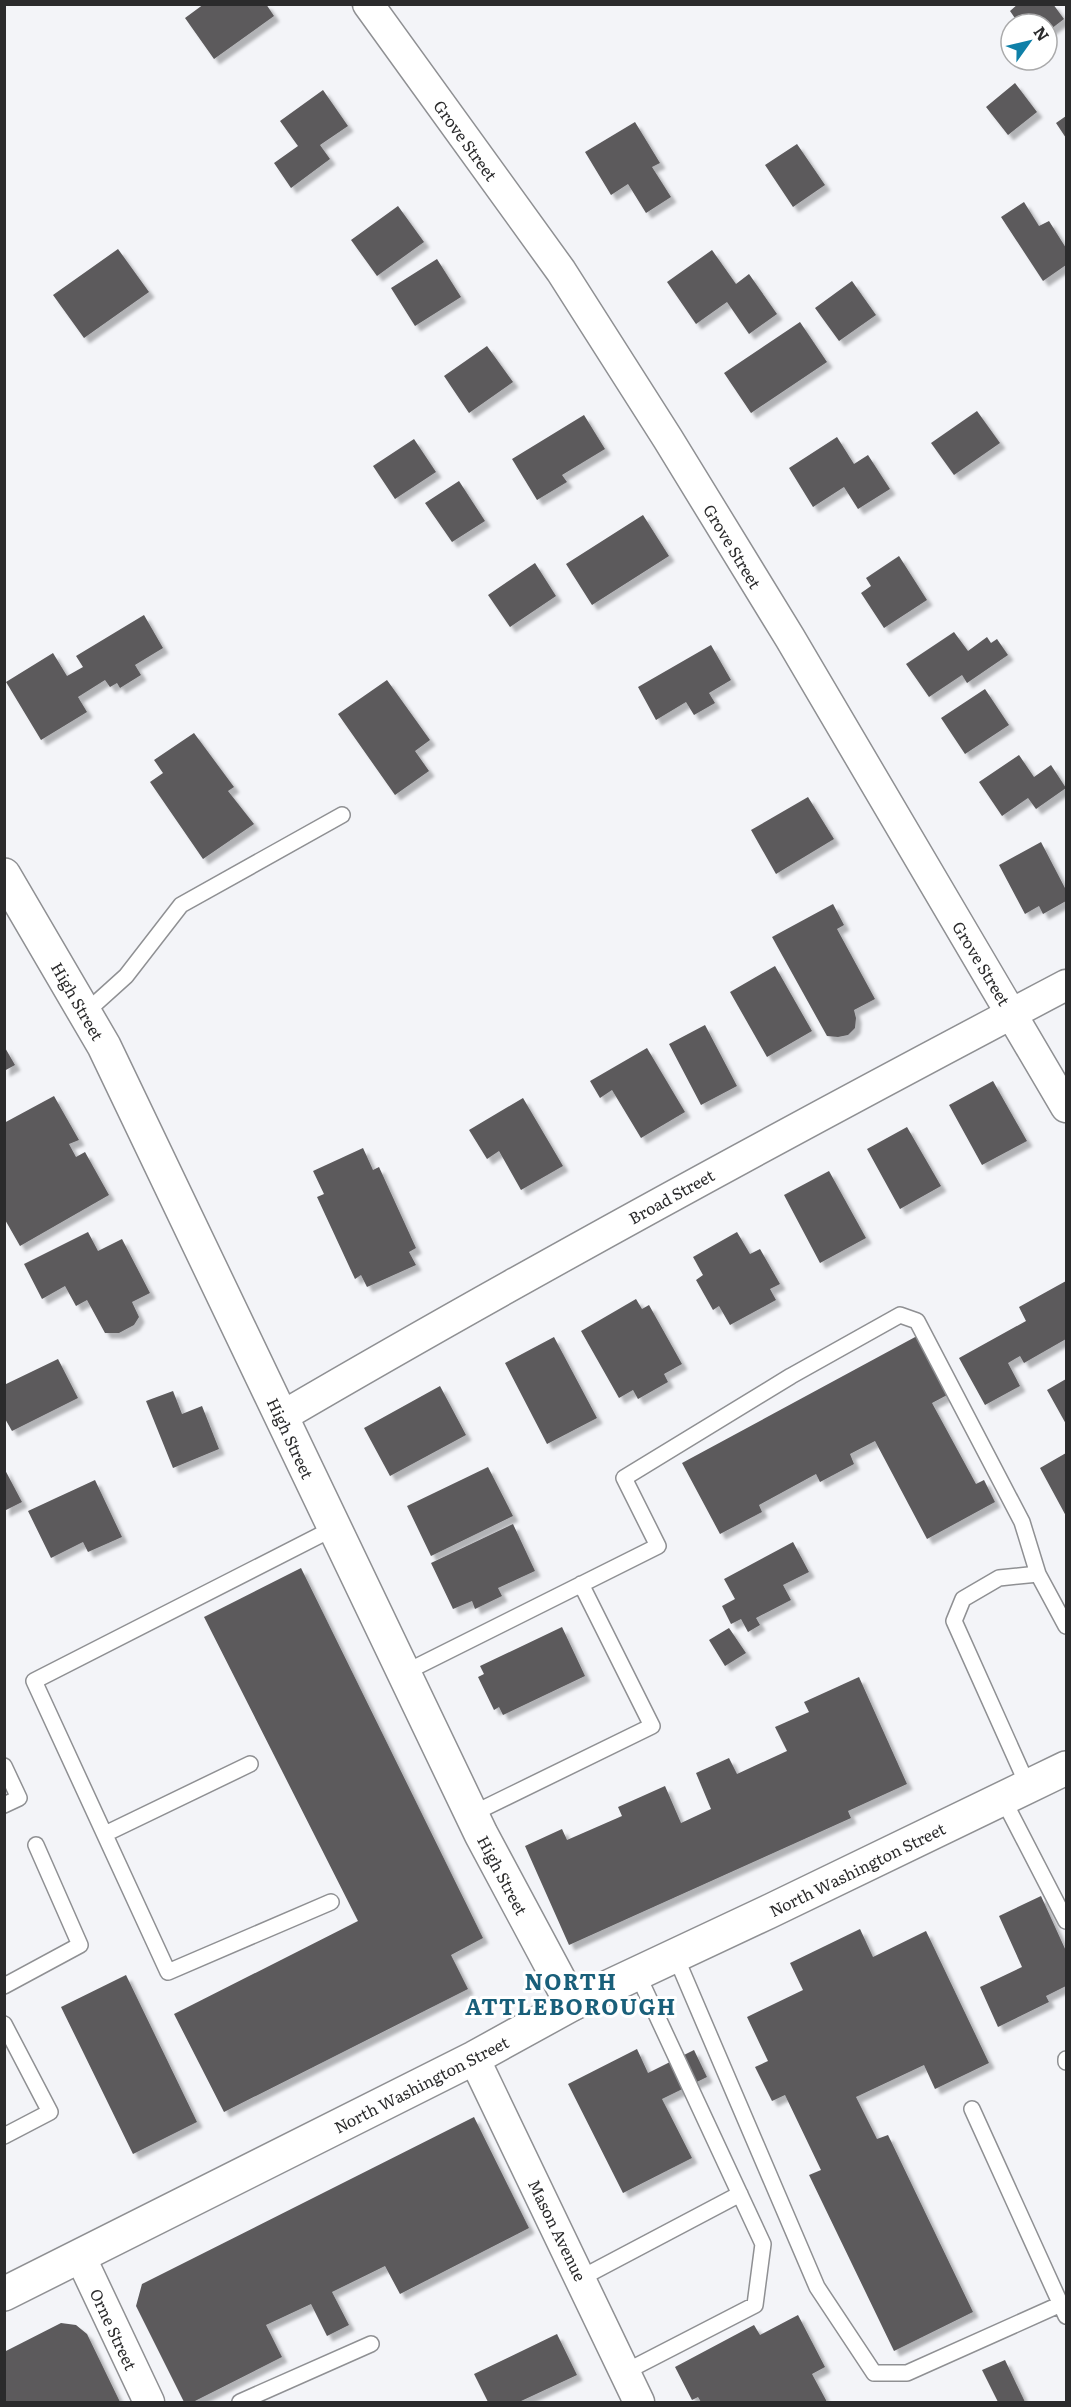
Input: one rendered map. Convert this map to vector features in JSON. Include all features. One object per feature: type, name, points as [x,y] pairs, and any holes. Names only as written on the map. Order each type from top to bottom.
[{"type":"street","name":"Grove Street","points":[[368,4],[561,271],[643,399],[790,638],[1066,1107]]},
{"type":"street","name":"High Street","points":[[4,875],[104,1046],[472,1814],[572,2004]]},
{"type":"street","name":"Broad Street","points":[[281,1417],[455,1315],[660,1201],[1066,985]]},
{"type":"street","name":"North Washington Street","points":[[4,2294],[474,2058],[572,2004],[1066,1768]]},
{"type":"street","name":"Mason Avenue","points":[[474,2058],[639,2403]]},
{"type":"street","name":"Orne Street","points":[[80,2256],[149,2403]]},
{"type":"lane","points":[[85,1013],[126,976],[181,905],[342,815]]},
{"type":"lane","points":[[404,1673],[658,1546],[624,1478],[792,1376],[900,1316],[917,1321],[1022,1522],[1038,1574],[1066,1626]]},
{"type":"lane","points":[[331,1902],[168,1972],[34,1681],[334,1528]]},
{"type":"lane","points":[[1038,1574],[999,1578],[963,1599],[954,1621],[1015,1792],[1066,1921]]},
{"type":"lane","points":[[472,1814],[652,1726],[581,1584]]},
{"type":"lane","points":[[105,1834],[250,1764]]},
{"type":"lane","points":[[4,1766],[19,1798],[4,1805]]},
{"type":"lane","points":[[4,1986],[80,1945],[36,1845]]},
{"type":"lane","points":[[675,1955],[817,2287],[874,2373],[907,2373],[1064,2310],[972,2109]]},
{"type":"lane","points":[[625,2372],[756,2305],[763,2244],[637,1973]]},
{"type":"lane","points":[[4,2024],[50,2112],[4,2136]]},
{"type":"lane","points":[[580,2278],[740,2194]]},
{"type":"lane","points":[[240,2403],[371,2344]]},
{"type":"building","points":[[204,4],[266,4],[274,16],[214,59],[185,18]]},
{"type":"building","points":[[1018,4],[1053,4],[1059,12],[1011,12]]},
{"type":"building","points":[[1059,12],[1064,19],[1059,23]]},
{"type":"building","points":[[1015,83],[1037,112],[1008,135],[986,107]]},
{"type":"building","points":[[323,90],[348,126],[320,145],[330,159],[291,188],[274,163],[298,146],[280,121]]},
{"type":"building","points":[[1066,116],[1066,138],[1056,123]]},
{"type":"building","points":[[635,122],[660,163],[652,167],[671,197],[646,213],[628,184],[611,195],[585,152]]},
{"type":"building","points":[[797,144],[825,185],[793,207],[765,165]]},
{"type":"building","points":[[1024,202],[1039,226],[1049,221],[1066,248],[1066,265],[1043,281],[1001,217]]},
{"type":"building","points":[[398,206],[424,242],[377,276],[351,240]]},
{"type":"building","points":[[118,249],[149,292],[84,338],[53,295]]},
{"type":"building","points":[[712,250],[736,284],[749,274],[777,314],[749,334],[727,302],[696,324],[667,282]]},
{"type":"building","points":[[437,259],[461,297],[415,326],[391,288]]},
{"type":"building","points":[[852,281],[876,315],[839,341],[815,308]]},
{"type":"building","points":[[800,322],[827,362],[751,413],[724,373]]},
{"type":"building","points":[[487,346],[513,382],[469,413],[444,376]]},
{"type":"building","points":[[977,411],[1000,443],[954,475],[931,443]]},
{"type":"building","points":[[584,415],[605,449],[562,475],[567,482],[537,500],[512,459]]},
{"type":"building","points":[[837,437],[854,464],[868,455],[890,489],[858,509],[844,487],[813,507],[789,468]]},
{"type":"building","points":[[414,439],[436,472],[395,499],[373,466]]},
{"type":"building","points":[[459,481],[485,521],[452,542],[425,503]]},
{"type":"building","points":[[643,515],[669,556],[592,605],[566,564]]},
{"type":"building","points":[[899,556],[927,600],[884,628],[861,593],[871,586],[866,578]]},
{"type":"building","points":[[535,563],[556,596],[510,627],[488,595]]},
{"type":"building","points":[[144,615],[163,648],[135,665],[141,675],[120,688],[117,683],[110,687],[105,680],[78,697],[87,712],[41,740],[6,682],[53,653],[67,676],[83,667],[76,656]]},
{"type":"building","points":[[954,632],[968,651],[987,637],[991,643],[997,639],[1008,655],[967,683],[962,675],[929,697],[906,664]]},
{"type":"building","points":[[711,645],[731,680],[709,693],[715,703],[694,715],[686,702],[656,720],[638,687]]},
{"type":"building","points":[[387,680],[430,740],[415,751],[429,771],[395,795],[338,714]]},
{"type":"building","points":[[985,689],[1009,725],[965,754],[941,718]]},
{"type":"building","points":[[194,733],[234,787],[228,791],[254,824],[203,859],[150,782],[163,773],[154,760]]},
{"type":"building","points":[[1019,755],[1034,777],[1051,765],[1066,788],[1036,809],[1028,798],[1002,816],[979,782]]},
{"type":"building","points":[[808,797],[834,839],[776,874],[751,830]]},
{"type":"building","points":[[1041,842],[1066,890],[1066,901],[1043,914],[1039,906],[1025,914],[999,865]]},
{"type":"building","points":[[833,904],[844,925],[837,929],[875,999],[854,1010],[855,1028],[848,1035],[838,1037],[827,1036],[772,937]]},
{"type":"building","points":[[775,966],[812,1031],[767,1057],[730,992]]},
{"type":"building","points":[[705,1025],[737,1086],[701,1105],[669,1044]]},
{"type":"building","points":[[4,1046],[15,1065],[4,1071]]},
{"type":"building","points":[[647,1048],[685,1112],[641,1138],[612,1090],[600,1098],[590,1081]]},
{"type":"building","points":[[993,1081],[1027,1141],[982,1165],[949,1105]]},
{"type":"building","points":[[54,1096],[79,1140],[69,1144],[76,1157],[85,1152],[109,1195],[20,1246],[4,1218],[4,1123]]},
{"type":"building","points":[[523,1098],[563,1166],[521,1190],[499,1151],[487,1159],[469,1130]]},
{"type":"building","points":[[907,1127],[941,1186],[900,1209],[867,1149]]},
{"type":"building","points":[[363,1148],[373,1170],[379,1167],[416,1248],[409,1252],[416,1265],[367,1287],[361,1275],[355,1279],[317,1197],[324,1194],[313,1171]]},
{"type":"building","points":[[829,1171],[866,1238],[820,1263],[784,1195]]},
{"type":"building","points":[[88,1232],[98,1251],[122,1239],[150,1293],[132,1302],[139,1317],[134,1325],[119,1333],[105,1333],[87,1300],[76,1306],[65,1286],[42,1299],[24,1264]]},
{"type":"building","points":[[737,1232],[750,1254],[760,1249],[780,1284],[770,1289],[776,1300],[730,1325],[719,1306],[713,1310],[696,1280],[703,1275],[693,1257]]},
{"type":"building","points":[[1066,1281],[1066,1339],[1024,1363],[1020,1356],[1008,1363],[1020,1386],[985,1405],[959,1358],[1026,1321],[1019,1307]]},
{"type":"building","points":[[636,1299],[642,1309],[649,1305],[682,1364],[664,1374],[668,1382],[638,1399],[633,1390],[619,1398],[581,1331]]},
{"type":"building","points":[[917,1336],[949,1394],[932,1403],[976,1484],[984,1480],[995,1502],[927,1539],[875,1441],[850,1454],[854,1464],[820,1482],[816,1474],[759,1505],[762,1512],[720,1534],[682,1463]]},
{"type":"building","points":[[554,1337],[597,1418],[547,1444],[505,1363]]},
{"type":"building","points":[[58,1359],[78,1398],[12,1431],[4,1417],[4,1385]]},
{"type":"building","points":[[1066,1379],[1066,1424],[1047,1390]]},
{"type":"building","points":[[440,1386],[466,1435],[390,1476],[364,1428]]},
{"type":"building","points":[[173,1391],[182,1414],[202,1406],[219,1449],[173,1468],[146,1401]]},
{"type":"building","points":[[1066,1453],[1066,1516],[1040,1468]]},
{"type":"building","points":[[488,1467],[513,1516],[431,1556],[407,1506]]},
{"type":"building","points":[[4,1468],[22,1502],[4,1511]]},
{"type":"building","points":[[95,1480],[122,1537],[88,1552],[83,1542],[51,1558],[28,1511]]},
{"type":"building","points":[[513,1524],[535,1571],[498,1588],[502,1596],[475,1609],[472,1601],[453,1609],[431,1563]]},
{"type":"building","points":[[793,1542],[809,1572],[783,1585],[791,1600],[756,1618],[760,1625],[748,1632],[741,1619],[731,1624],[722,1606],[735,1599],[724,1579]]},
{"type":"building","points":[[301,1568],[483,1938],[451,1955],[468,1989],[224,2112],[174,2014],[358,1921],[204,1617]]},
{"type":"building","points":[[562,1627],[585,1676],[503,1715],[499,1707],[494,1710],[478,1677],[484,1674],[480,1666]]},
{"type":"building","points":[[729,1628],[746,1653],[725,1666],[709,1640]]},
{"type":"building","points":[[859,1677],[907,1784],[848,1811],[851,1818],[569,1945],[525,1846],[562,1829],[567,1840],[622,1816],[618,1807],[665,1786],[681,1823],[711,1809],[696,1773],[729,1758],[737,1774],[787,1751],[775,1727],[809,1712],[804,1702]]},
{"type":"building","points":[[1041,1896],[1066,1951],[1066,1986],[1046,1996],[1049,2002],[998,2027],[980,1987],[1022,1967],[999,1916]]},
{"type":"building","points":[[860,1929],[873,1957],[926,1931],[989,2063],[935,2089],[924,2065],[856,2097],[877,2139],[888,2135],[973,2312],[894,2351],[809,2175],[821,2170],[785,2095],[772,2101],[755,2067],[768,2061],[747,2017],[803,1990],[790,1963]]},
{"type":"building","points":[[126,1975],[197,2122],[133,2154],[61,2007]]},
{"type":"building","points":[[637,2049],[648,2073],[694,2050],[707,2077],[662,2099],[692,2158],[623,2193],[568,2084]]},
{"type":"building","points":[[474,2117],[529,2228],[400,2294],[385,2266],[332,2292],[349,2325],[327,2336],[311,2304],[266,2325],[282,2357],[193,2402],[184,2402],[136,2306],[142,2284]]},
{"type":"building","points":[[798,2315],[825,2367],[812,2374],[827,2402],[701,2402],[698,2397],[692,2400],[675,2367],[754,2325],[760,2335]]},
{"type":"building","points":[[61,2323],[76,2325],[87,2334],[120,2402],[4,2402],[4,2352]]},
{"type":"building","points":[[557,2334],[577,2375],[519,2402],[488,2402],[474,2374]]},
{"type":"building","points":[[1005,2360],[1025,2402],[998,2402],[982,2370]]},
{"type":"district","name":"NORTH ATTLEBOROUGH","points":[[571,1992]]}]
